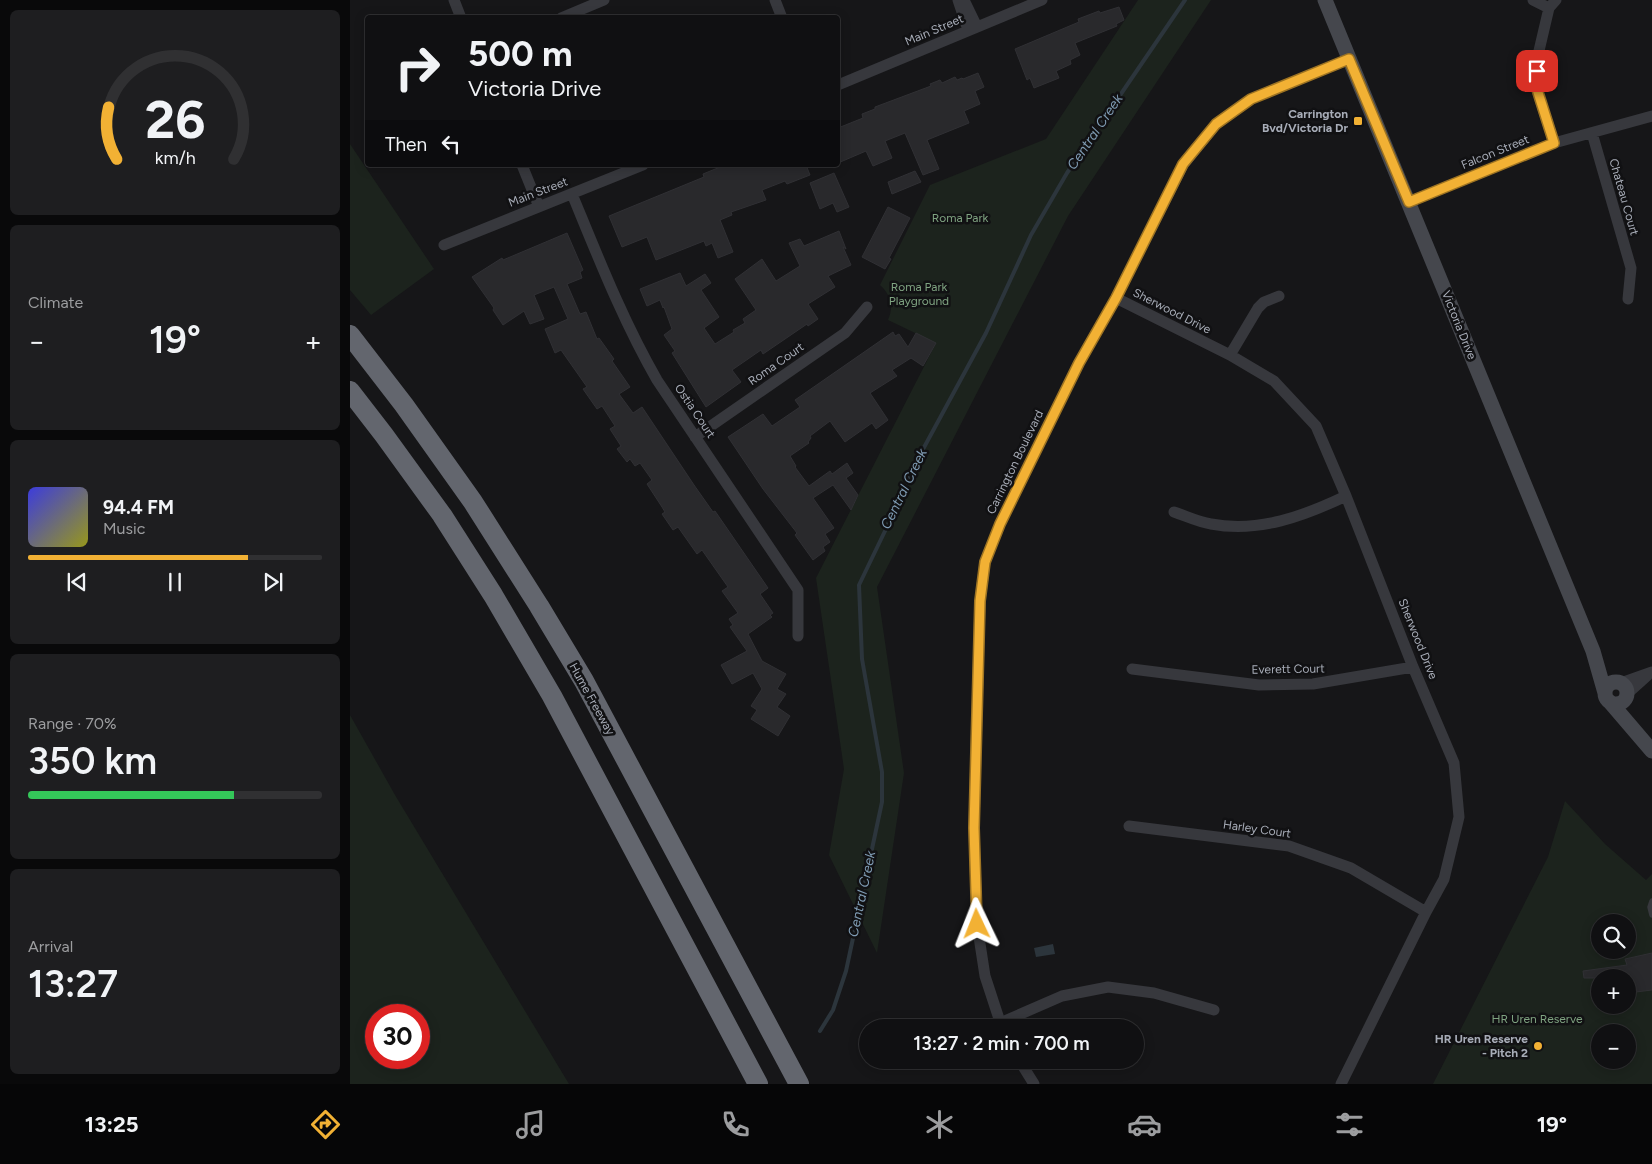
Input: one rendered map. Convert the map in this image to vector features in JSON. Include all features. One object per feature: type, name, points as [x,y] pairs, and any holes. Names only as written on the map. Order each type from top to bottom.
[{"type":"highway","name":"Hume Freeway","points":[[350,335],[404,405],[473,502],[574,665],[799,1084]]},
{"type":"highway","points":[[350,391],[442,516],[503,612],[552,696],[758,1084]]},
{"type":"street","points":[[454,0],[460,15]]},
{"type":"street","points":[[568,15],[604,0]]},
{"type":"street","points":[[775,0],[781,15]]},
{"type":"street","points":[[958,0],[972,29]]},
{"type":"street","points":[[964,0],[972,29]]},
{"type":"street","name":"Main Street","points":[[840,84],[1042,0]]},
{"type":"street","name":"Victoria Drive","points":[[1325,0],[1593,651],[1608,697],[1649,748]]},
{"type":"street","points":[[1532,0],[1553,4],[1538,55],[1536,86],[1554,143]]},
{"type":"street","name":"Carrington Boulevard","points":[[999,1019],[985,976],[977,924],[974,828],[980,601],[985,562],[1000,524],[1079,363],[1116,298],[1183,164],[1216,124],[1251,99],[1349,59]]},
{"type":"street","name":"Falcon Street","points":[[1409,202],[1554,143],[1652,116]]},
{"type":"street","name":"Chateau Court","points":[[1592,133],[1630,268],[1628,298]]},
{"type":"street","points":[[523,167],[539,207]]},
{"type":"street","name":"Main Street","points":[[444,245],[638,167]]},
{"type":"street","name":"Ostia Court","points":[[572,194],[621,311],[657,380],[798,590],[798,636]]},
{"type":"street","points":[[1230,355],[1258,308],[1264,302],[1279,296]]},
{"type":"street","name":"Sherwood Drive","points":[[1116,298],[1230,355],[1274,381],[1316,426],[1346,496],[1413,667],[1454,763],[1459,817],[1444,879],[1342,1084]]},
{"type":"street","name":"Roma Court","points":[[696,437],[845,333],[867,307]]},
{"type":"street","points":[[1174,512],[1211,524],[1250,526],[1285,521],[1315,511],[1346,496]]},
{"type":"street","name":"Victoria Drive","points":[[1593,651],[1624,689],[1649,748]]},
{"type":"street","name":"Everett Court","points":[[1132,669],[1259,685],[1286,685],[1314,684],[1413,667]]},
{"type":"street","points":[[1608,697],[1614,703],[1622,702],[1624,689],[1651,672]]},
{"type":"street","name":"Harley Court","points":[[1129,826],[1289,846],[1351,868],[1426,912]]},
{"type":"street","points":[[1014,1019],[1062,996],[1108,987],[1154,993],[1214,1010]]},
{"type":"street","points":[[1025,1069],[1034,1084]]},
{"type":"lane","points":[[1652,901],[1650,906],[1652,915]]},
{"type":"green space","points":[[1138,0],[1211,0],[1068,216],[877,587],[904,773],[877,953],[829,855],[844,769],[816,578],[936,343],[888,320],[891,305],[887,293],[880,285],[930,185],[1046,139]]},
{"type":"green space","points":[[350,144],[434,269],[371,315],[350,290]]},
{"type":"green space","points":[[350,715],[395,795],[569,1084],[350,1084]]},
{"type":"green space","name":"HR Uren Reserve","points":[[1565,801],[1605,844],[1646,880],[1652,874],[1652,1084],[1433,1084],[1548,857]]},
{"type":"shaded area","points":[[1053,944],[1055,954],[1036,957],[1034,948]]},
{"type":"building","points":[[1119,7],[1124,20],[1116,24],[1117,26],[1075,43],[1080,55],[1070,60],[1071,64],[1056,71],[1059,78],[1034,88],[1030,78],[1027,80],[1015,49],[1079,22],[1078,19],[1099,11],[1100,13]]},
{"type":"building","points":[[978,73],[984,87],[975,91],[980,104],[964,111],[969,123],[927,140],[939,169],[923,175],[905,133],[885,141],[892,158],[873,166],[866,151],[840,162],[840,127],[863,118],[862,114],[875,109],[875,107],[931,86],[930,84],[940,80],[942,83],[955,77],[957,80]]},
{"type":"building","points":[[720,167],[807,167],[810,175],[787,184],[785,181],[762,190],[766,200],[731,212],[732,215],[720,220],[733,252],[718,258],[712,243],[706,246],[704,241],[656,260],[647,237],[622,247],[609,216],[704,177],[703,174]]},
{"type":"building","points":[[915,171],[921,182],[892,194],[888,182]]},
{"type":"building","points":[[834,173],[849,207],[837,212],[833,203],[820,209],[810,183]]},
{"type":"building","points":[[888,207],[910,218],[885,269],[862,257]]},
{"type":"building","points":[[839,231],[846,249],[843,247],[851,265],[828,276],[835,287],[808,304],[818,319],[808,326],[807,324],[763,354],[761,350],[732,370],[741,382],[706,407],[672,353],[675,351],[664,335],[672,329],[664,307],[660,300],[647,306],[640,289],[680,273],[686,286],[705,274],[711,283],[701,290],[719,317],[704,328],[715,344],[745,323],[743,319],[756,310],[735,279],[762,259],[776,281],[800,266],[789,243],[800,239],[804,246]]},
{"type":"building","points":[[567,233],[583,270],[580,272],[582,278],[567,284],[580,314],[586,312],[597,339],[599,338],[614,359],[612,361],[630,387],[619,394],[633,413],[642,407],[694,485],[713,512],[715,511],[768,588],[760,594],[773,613],[770,615],[772,617],[748,634],[762,661],[786,674],[777,689],[786,694],[777,707],[790,716],[778,736],[751,719],[757,710],[751,706],[762,689],[753,673],[732,684],[721,665],[747,651],[730,627],[733,625],[729,619],[738,613],[722,591],[728,587],[702,550],[697,554],[678,527],[673,530],[662,514],[665,512],[647,484],[652,480],[640,463],[635,466],[630,459],[627,462],[617,449],[621,446],[610,429],[615,426],[602,406],[597,409],[583,389],[587,387],[561,350],[555,353],[545,329],[568,319],[554,287],[534,295],[544,319],[530,324],[524,311],[503,325],[493,310],[494,308],[472,277],[502,258],[503,260]]},
{"type":"building","points":[[893,332],[895,336],[899,334],[908,347],[916,333],[936,343],[923,366],[911,358],[892,370],[897,376],[870,393],[888,420],[876,429],[872,423],[845,442],[830,421],[810,436],[809,443],[790,456],[795,467],[809,486],[830,471],[832,474],[847,463],[853,473],[846,478],[858,495],[851,510],[833,485],[813,498],[834,528],[825,534],[830,542],[823,547],[825,551],[813,560],[795,535],[797,533],[763,489],[728,437],[763,414],[772,426],[800,407],[795,400]]},
{"type":"building","points":[[1652,953],[1652,990],[1636,992],[1636,969],[1598,969],[1627,965],[1625,959],[1636,959],[1636,957]]},
{"type":"building","points":[[1591,970],[1591,978],[1584,978],[1583,971]]},
{"type":"waterway","name":"Central Creek","points":[[820,1031],[833,1010],[846,971],[882,802],[882,772],[862,659],[859,585],[915,464],[986,333],[1031,235],[1067,173],[1185,0]]},
{"type":"place","name":"Carrington Bvd/Victoria Dr","points":[[1358,121]]},
{"type":"place","name":"HR Uren Reserve - Pitch 2","points":[[1538,1046]]},
{"type":"route","points":[[977,924],[974,828],[980,601],[985,562],[1000,524],[1079,363],[1116,298],[1183,164],[1216,124],[1251,99],[1349,59],[1409,202],[1554,143],[1536,86],[1537,71]]},
{"type":"park label","name":"Roma Park","points":[[960,218]]},
{"type":"park label","name":"Roma Park Playground","points":[[919,294]]}]
